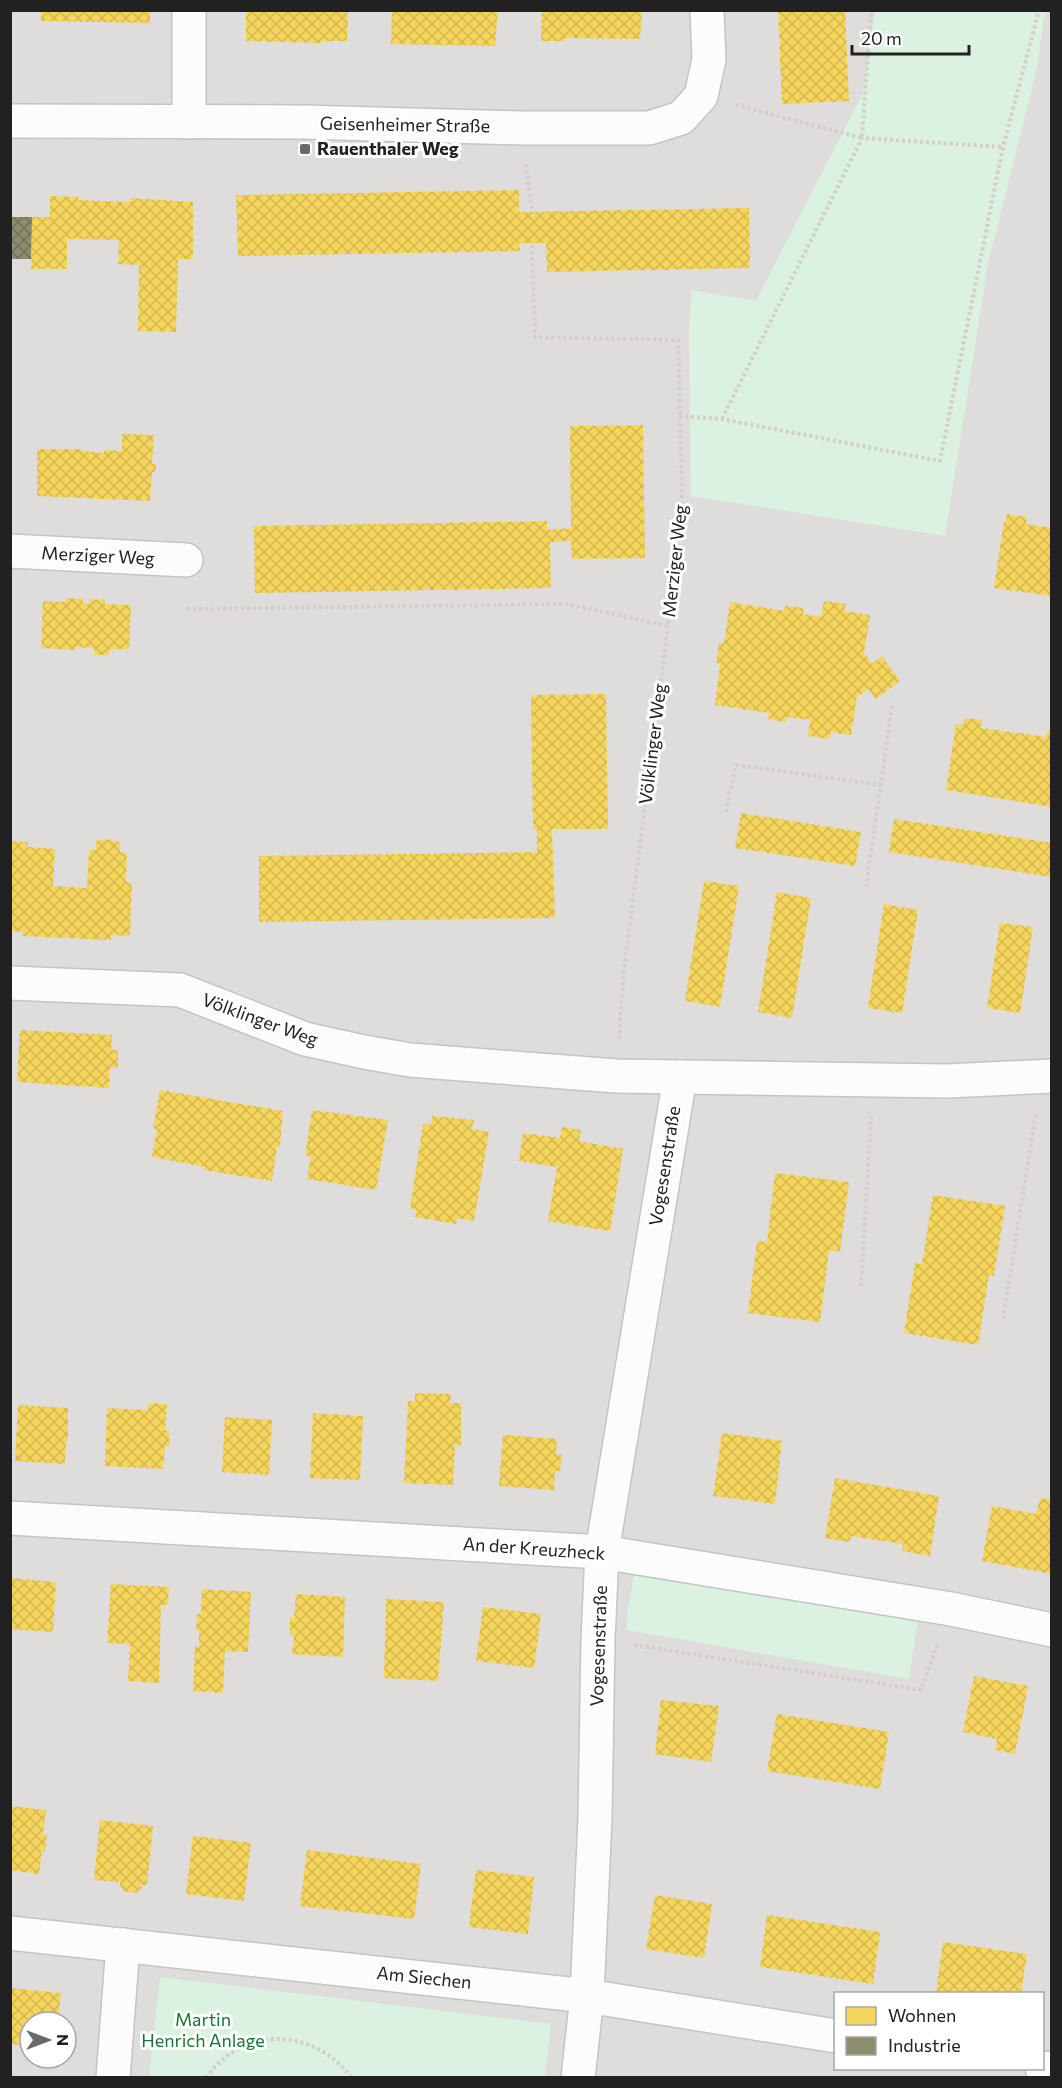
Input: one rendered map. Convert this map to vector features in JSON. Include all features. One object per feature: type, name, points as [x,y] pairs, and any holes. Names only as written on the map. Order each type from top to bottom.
[{"type":"street","points":[[189,10],[189,122]]},
{"type":"street","points":[[701,96],[709,59],[708,10]]},
{"type":"street","name":"Geisenheimer Straße","points":[[10,121],[303,122],[522,128],[649,128],[681,118],[701,96]]},
{"type":"street","name":"Merziger Weg","points":[[10,552],[186,560]]},
{"type":"street","name":"Völklinger Weg","points":[[10,983],[180,990],[305,1039],[364,1053],[410,1060],[616,1076],[873,1078],[946,1081],[1046,1077]]},
{"type":"street","name":"Vogesenstraße","points":[[578,2078],[587,1996],[595,1818],[602,1552],[680,1077]]},
{"type":"street","name":"An der Kreuzheck","points":[[10,1518],[602,1552],[951,1609],[1052,1630]]},
{"type":"street","name":"Am Siechen","points":[[10,1933],[587,1996],[834,2036]]},
{"type":"street","points":[[113,2078],[123,1945]]},
{"type":"path","points":[[722,419],[862,138],[871,10]]},
{"type":"path","points":[[680,416],[722,419],[940,461],[1003,147],[1039,10]]},
{"type":"path","points":[[701,96],[862,138],[1003,147]]},
{"type":"path","points":[[522,128],[532,212]]},
{"type":"path","name":"Merziger Weg","points":[[187,609],[567,604],[668,626],[682,497],[678,340],[535,337],[532,243]]},
{"type":"path","name":"Völklinger Weg","points":[[616,1076],[623,977],[668,626]]},
{"type":"path","points":[[866,887],[892,706]]},
{"type":"path","points":[[726,812],[736,765],[881,785]]},
{"type":"path","points":[[1003,1319],[1046,1077]]},
{"type":"path","points":[[861,1286],[873,1078]]},
{"type":"path","points":[[598,1640],[921,1690],[951,1609]]},
{"type":"path","points":[[206,2078],[214,2066],[236,2049],[263,2040],[291,2039],[318,2047],[341,2063],[352,2078]]},
{"type":"shaded area","points":[[11,11],[1051,11],[1051,2077],[11,2078]]},
{"type":"green space","points":[[875,11],[1045,11],[1036,73],[988,264],[945,536],[691,496],[689,328],[692,290],[756,301],[863,93]]},
{"type":"green space","points":[[636,1565],[920,1608],[909,1679],[627,1630],[628,1608]]},
{"type":"green space","name":"Martin Henrich Anlage","points":[[160,1977],[551,2024],[545,2077],[149,2077]]},
{"type":"building: Wohnen","points":[[41,10],[150,10],[150,23],[41,21]]},
{"type":"building: Wohnen","points":[[246,10],[348,10],[347,41],[322,41],[322,43],[246,41]]},
{"type":"building: Wohnen","points":[[392,10],[498,10],[495,46],[391,44]]},
{"type":"building: Wohnen","points":[[542,10],[642,10],[640,39],[565,38],[565,41],[541,41]]},
{"type":"building: Wohnen","points":[[778,10],[845,10],[849,101],[782,104]]},
{"type":"building: Wohnen","points":[[519,190],[519,212],[749,208],[750,268],[547,272],[546,243],[519,243],[520,251],[238,256],[236,195]]},
{"type":"building: Wohnen","points":[[50,196],[78,197],[78,200],[130,202],[130,198],[193,202],[193,259],[178,259],[176,332],[138,331],[139,265],[118,264],[119,240],[67,239],[67,269],[31,269],[32,217],[50,217]]},
{"type":"building: Wohnen","points":[[643,425],[645,558],[572,559],[571,541],[550,542],[551,588],[255,593],[254,526],[547,521],[547,530],[571,528],[570,426]]},
{"type":"building: Wohnen","points":[[122,434],[154,435],[152,464],[156,464],[156,469],[152,472],[150,501],[37,496],[37,449],[82,449],[82,451],[104,453],[104,450],[122,451]]},
{"type":"building: Wohnen","points":[[1007,514],[1027,517],[1026,524],[1052,528],[1052,596],[994,588]]},
{"type":"building: Wohnen","points":[[66,598],[83,599],[83,603],[87,604],[89,604],[89,599],[105,600],[105,604],[131,605],[129,649],[110,649],[109,655],[94,655],[94,648],[76,647],[74,650],[41,648],[43,601],[66,602]]},
{"type":"building: Wohnen","points":[[824,601],[846,604],[844,611],[870,615],[864,653],[872,664],[882,656],[900,681],[876,699],[868,689],[857,697],[851,735],[831,732],[829,739],[808,736],[810,720],[787,717],[786,722],[768,719],[769,713],[715,705],[720,664],[716,663],[719,643],[724,643],[730,602],[784,611],[785,606],[804,608],[803,614],[821,617]]},
{"type":"building: Wohnen","points":[[606,694],[608,829],[552,829],[555,918],[259,922],[259,856],[537,852],[537,829],[533,830],[531,695]]},
{"type":"building: Wohnen","points":[[965,718],[982,720],[980,728],[1047,737],[1048,730],[1052,731],[1052,807],[946,790],[956,724],[963,725]]},
{"type":"building: Wohnen","points":[[741,813],[861,832],[855,866],[735,848]]},
{"type":"building: Wohnen","points":[[894,819],[1052,843],[1052,877],[889,852]]},
{"type":"building: Wohnen","points":[[105,839],[120,842],[120,852],[127,853],[126,882],[132,883],[130,936],[111,935],[111,940],[23,936],[23,932],[10,931],[10,841],[28,842],[28,847],[55,849],[53,886],[87,888],[89,850],[96,850],[96,841]]},
{"type":"building: Wohnen","points":[[704,881],[739,886],[720,1007],[685,1001]]},
{"type":"building: Wohnen","points":[[777,892],[811,898],[792,1018],[758,1012]]},
{"type":"building: Wohnen","points":[[884,904],[918,910],[902,1013],[868,1008]]},
{"type":"building: Wohnen","points":[[1000,923],[1033,927],[1020,1013],[987,1008]]},
{"type":"building: Wohnen","points":[[20,1030],[112,1035],[111,1050],[118,1050],[118,1068],[110,1068],[109,1088],[17,1082]]},
{"type":"building: Wohnen","points":[[160,1090],[283,1111],[280,1147],[277,1146],[272,1181],[204,1170],[205,1167],[152,1157],[157,1129],[153,1128]]},
{"type":"building: Wohnen","points":[[312,1110],[388,1120],[376,1190],[307,1179],[311,1156],[305,1156]]},
{"type":"building: Wohnen","points":[[432,1116],[474,1120],[472,1129],[489,1132],[474,1221],[457,1218],[456,1224],[415,1217],[416,1210],[410,1208],[423,1124],[431,1125]]},
{"type":"building: Wohnen","points":[[562,1127],[581,1130],[579,1141],[623,1149],[610,1231],[548,1221],[557,1167],[519,1161],[523,1133],[560,1138]]},
{"type":"building: Wohnen","points":[[775,1173],[849,1182],[840,1252],[829,1250],[820,1322],[748,1313],[757,1241],[767,1242]]},
{"type":"building: Wohnen","points":[[933,1195],[1005,1206],[994,1276],[989,1275],[978,1345],[904,1333],[915,1263],[922,1264]]},
{"type":"building: Wohnen","points":[[415,1393],[451,1394],[450,1403],[461,1403],[461,1445],[455,1444],[453,1485],[404,1483],[408,1401],[415,1401]]},
{"type":"building: Wohnen","points":[[148,1403],[167,1404],[165,1430],[169,1430],[169,1447],[165,1446],[163,1469],[105,1466],[107,1408],[148,1410]]},
{"type":"building: Wohnen","points":[[18,1405],[68,1408],[68,1442],[66,1442],[65,1464],[15,1461]]},
{"type":"building: Wohnen","points":[[313,1413],[363,1416],[360,1480],[310,1478]]},
{"type":"building: Wohnen","points":[[225,1417],[272,1420],[269,1475],[222,1472]]},
{"type":"building: Wohnen","points":[[722,1433],[782,1441],[775,1504],[713,1496]]},
{"type":"building: Wohnen","points":[[503,1435],[557,1439],[556,1454],[562,1455],[560,1471],[555,1471],[554,1490],[499,1486]]},
{"type":"building: Wohnen","points":[[835,1478],[939,1496],[930,1556],[902,1551],[903,1544],[851,1536],[850,1542],[825,1538]]},
{"type":"building: Wohnen","points":[[1040,1498],[1052,1500],[1052,1574],[982,1561],[992,1506],[1036,1514]]},
{"type":"building: Wohnen","points":[[10,1578],[56,1582],[53,1632],[10,1629]]},
{"type":"building: Wohnen","points":[[111,1584],[169,1587],[168,1605],[161,1605],[159,1683],[128,1681],[130,1644],[107,1643]]},
{"type":"building: Wohnen","points":[[202,1589],[251,1592],[248,1652],[225,1651],[223,1693],[193,1691],[195,1646],[199,1647],[199,1631],[196,1631],[197,1614],[201,1614]]},
{"type":"building: Wohnen","points":[[296,1594],[345,1597],[343,1657],[292,1654],[294,1635],[290,1635],[290,1618],[294,1618]]},
{"type":"building: Wohnen","points":[[386,1599],[444,1602],[438,1681],[384,1678]]},
{"type":"building: Wohnen","points":[[483,1607],[541,1614],[534,1668],[476,1661]]},
{"type":"building: Wohnen","points":[[974,1676],[1028,1686],[1015,1754],[995,1750],[997,1739],[963,1732]]},
{"type":"building: Wohnen","points":[[661,1700],[719,1706],[711,1762],[655,1754]]},
{"type":"building: Wohnen","points":[[777,1714],[889,1732],[880,1789],[767,1771]]},
{"type":"building: Wohnen","points":[[10,1806],[46,1810],[43,1834],[47,1835],[39,1874],[10,1870]]},
{"type":"building: Wohnen","points":[[100,1820],[153,1826],[147,1885],[141,1885],[136,1893],[124,1891],[120,1882],[94,1880]]},
{"type":"building: Wohnen","points":[[193,1836],[251,1843],[244,1901],[186,1894]]},
{"type":"building: Wohnen","points":[[307,1850],[421,1864],[414,1919],[300,1906]]},
{"type":"building: Wohnen","points":[[476,1870],[534,1877],[528,1934],[469,1927]]},
{"type":"building: Wohnen","points":[[655,1895],[712,1904],[704,1958],[646,1949]]},
{"type":"building: Wohnen","points":[[767,1915],[880,1932],[873,1984],[760,1967]]},
{"type":"building: Wohnen","points":[[943,1942],[1027,1954],[1021,1992],[936,1992]]},
{"type":"building: Wohnen","points":[[10,1988],[61,1993],[59,2010],[18,2010],[18,2045],[10,2044]]},
{"type":"building: Industrie","points":[[10,217],[32,217],[31,259],[10,259]]},
{"type":"place","name":"Rauenthaler Weg","points":[[305,149]]}]
